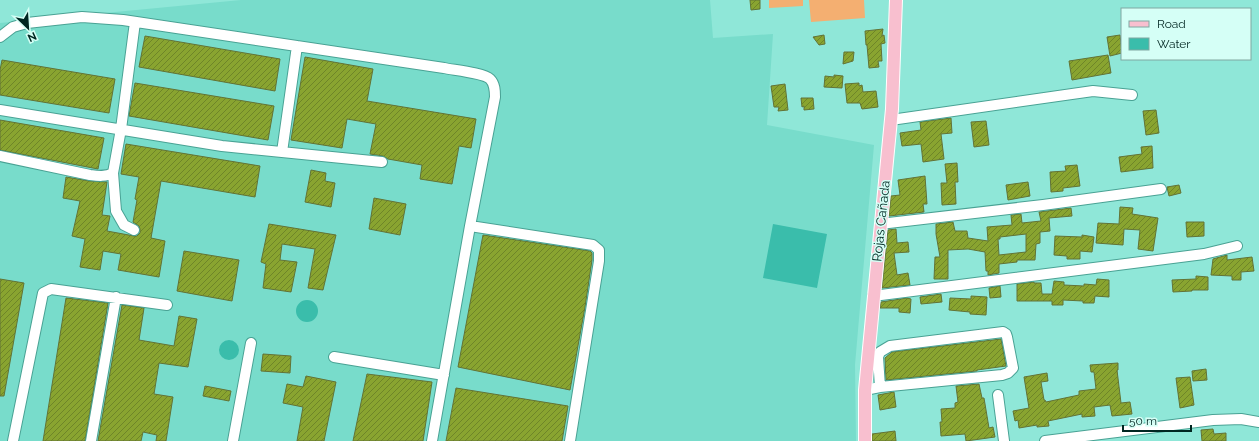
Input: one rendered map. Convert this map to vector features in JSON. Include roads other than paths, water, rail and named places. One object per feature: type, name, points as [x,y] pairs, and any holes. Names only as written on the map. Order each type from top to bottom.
[{"type":"main road","name":"Rojas Cañada","points":[[865,441],[865,390],[891,120],[896,0]]},
{"type":"street","points":[[0,37],[13,27],[26,23],[82,17],[135,22],[297,46],[457,71],[485,76],[491,79],[495,86],[495,97],[470,226],[432,441]]},
{"type":"street","points":[[134,230],[124,226],[116,211],[113,173],[122,129],[135,22]]},
{"type":"street","points":[[282,152],[297,46]]},
{"type":"street","points":[[891,120],[1093,91],[1132,95]]},
{"type":"street","points":[[0,110],[222,146],[382,162]]},
{"type":"street","points":[[0,156],[90,175],[99,176],[113,173]]},
{"type":"street","points":[[880,224],[1043,205],[1160,189]]},
{"type":"street","points":[[470,226],[593,245],[600,250],[570,441]]},
{"type":"street","points":[[873,296],[1204,254],[1237,246]]},
{"type":"street","points":[[13,441],[43,293],[51,289],[168,305]]},
{"type":"street","points":[[91,441],[116,297]]},
{"type":"street","points":[[865,390],[880,387],[1002,375],[1008,373],[1013,368],[1006,334],[1003,332],[890,346],[880,352],[878,357],[880,387]]},
{"type":"street","points":[[233,441],[251,343]]},
{"type":"street","points":[[334,357],[444,375]]},
{"type":"street","points":[[998,395],[1004,441]]},
{"type":"street","points":[[1045,441],[1213,420],[1241,419],[1259,422]]},
{"type":"water","points":[[773,224],[827,234],[817,288],[763,278]]},
{"type":"water","points":[[307,300],[315,303],[318,311],[315,319],[307,322],[299,319],[296,311],[299,303]]},
{"type":"water","points":[[225,340],[233,340],[239,346],[239,354],[233,360],[225,360],[219,354],[219,346]]}]
